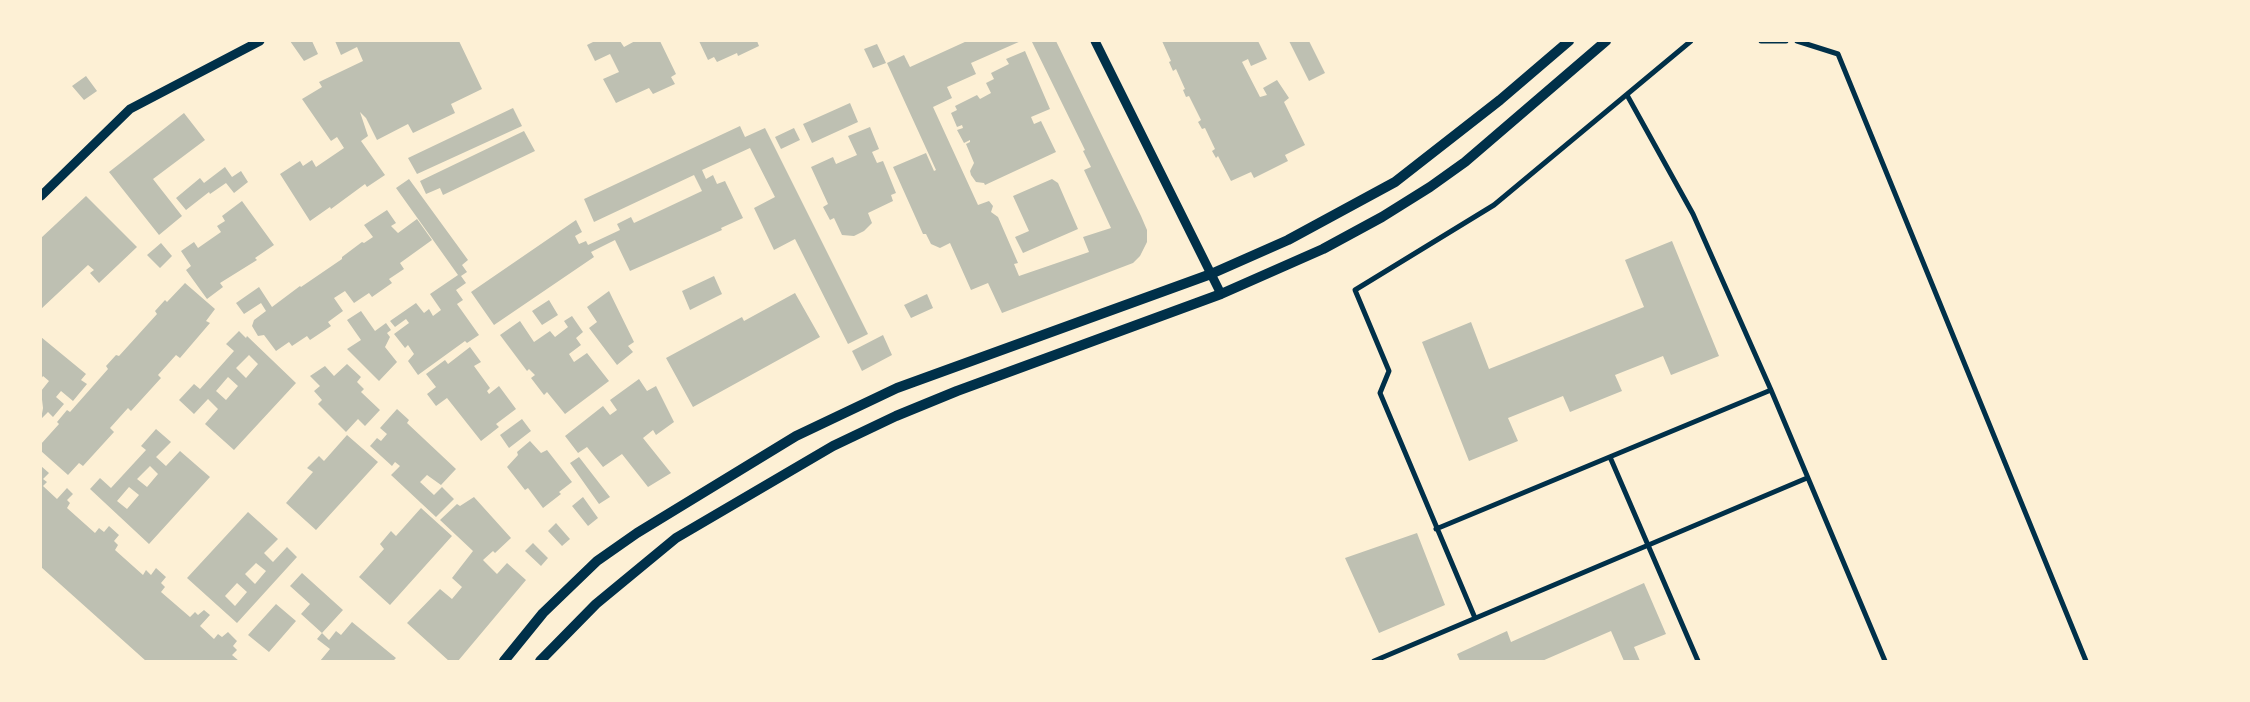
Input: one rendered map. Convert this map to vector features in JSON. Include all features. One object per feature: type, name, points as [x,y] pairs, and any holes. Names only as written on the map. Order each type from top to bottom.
[{"type":"main road","points":[[504,661],[543,613],[597,562],[637,533],[796,436],[897,388],[1211,274],[1288,240],[1395,182],[1500,100],[1569,41]]},
{"type":"main road","points":[[540,661],[596,604],[676,538],[833,446],[896,416],[957,391],[1221,294],[1323,249],[1430,187],[1465,162],[1606,41]]},
{"type":"street","points":[[41,196],[130,109],[260,41]]},
{"type":"street","points":[[1095,41],[1221,294]]},
{"type":"street","points":[[1475,618],[1380,394],[1389,371],[1355,290],[1494,205],[1691,41]]},
{"type":"street","points":[[1761,41],[1786,41]]},
{"type":"street","points":[[1797,41],[1838,54],[2086,661]]},
{"type":"street","points":[[1627,95],[1694,214],[1771,390],[1884,661]]},
{"type":"street","points":[[1436,529],[1771,390]]},
{"type":"street","points":[[1610,457],[1698,661]]},
{"type":"street","points":[[1374,661],[1807,478]]},
{"type":"building","points":[[290,41],[312,41],[318,54],[304,61]]},
{"type":"building","points":[[335,41],[459,41],[482,89],[451,104],[455,113],[413,133],[408,124],[377,140],[366,118],[360,112],[368,136],[361,141],[385,175],[367,187],[365,184],[331,209],[330,207],[310,221],[280,174],[300,161],[303,166],[312,160],[316,167],[344,148],[337,137],[331,141],[302,99],[322,87],[319,82],[363,61],[357,47],[341,55]]},
{"type":"building","points":[[595,41],[620,41],[624,47],[635,41],[660,41],[676,74],[671,77],[675,84],[653,94],[649,88],[616,103],[603,79],[619,72],[610,54],[595,61],[587,45]]},
{"type":"building","points":[[699,41],[757,41],[759,46],[738,56],[737,53],[717,62],[714,57],[708,60]]},
{"type":"building","points":[[967,41],[1021,41],[971,63],[976,74],[947,87],[952,98],[933,107],[978,205],[989,201],[993,206],[991,212],[998,217],[1018,263],[1014,264],[1019,276],[1089,252],[1083,237],[1111,228],[1084,170],[1091,167],[1083,151],[1085,150],[1032,42],[1034,41],[1056,41],[1141,216],[1147,230],[1147,242],[1140,256],[1133,263],[1002,313],[988,283],[971,290],[950,243],[940,248],[931,244],[926,234],[923,234],[893,167],[926,153],[934,171],[936,170],[887,63],[904,55],[910,67]]},
{"type":"building","points":[[1162,41],[1258,41],[1267,59],[1251,66],[1248,59],[1242,62],[1260,97],[1267,95],[1263,88],[1277,80],[1289,98],[1284,102],[1305,145],[1285,155],[1288,161],[1254,178],[1251,172],[1231,181],[1218,156],[1216,158],[1212,151],[1215,149],[1205,128],[1202,129],[1198,122],[1201,120],[1189,96],[1186,97],[1183,90],[1185,89],[1176,69],[1173,71],[1169,62],[1171,61]]},
{"type":"building","points":[[1289,41],[1309,41],[1325,73],[1309,81]]},
{"type":"building","points":[[877,44],[886,63],[873,68],[864,49]]},
{"type":"building","points":[[1025,51],[1050,109],[1031,117],[1034,124],[1041,121],[1056,152],[985,185],[984,183],[976,182],[971,175],[970,171],[974,163],[966,144],[970,140],[964,143],[957,130],[963,128],[962,125],[957,127],[951,113],[957,110],[955,106],[977,95],[980,99],[991,93],[986,83],[994,79],[991,73],[1009,64],[1006,59]]},
{"type":"building","points":[[86,76],[97,91],[84,100],[72,86]]},
{"type":"building","points":[[850,103],[858,122],[812,143],[803,124]]},
{"type":"building","points":[[513,108],[522,126],[417,174],[408,158]]},
{"type":"building","points":[[184,113],[205,140],[153,179],[182,216],[159,235],[109,172]]},
{"type":"building","points":[[740,126],[745,137],[765,128],[868,334],[848,344],[795,239],[774,250],[754,208],[775,197],[750,148],[702,170],[706,179],[713,175],[717,184],[725,181],[743,218],[721,228],[722,230],[630,271],[615,240],[591,252],[594,257],[494,325],[471,292],[576,220],[582,232],[575,236],[579,244],[586,241],[588,245],[620,230],[617,224],[631,217],[634,223],[702,191],[694,175],[594,222],[584,199]]},
{"type":"building","points":[[870,127],[879,149],[872,152],[877,163],[883,161],[896,193],[891,195],[893,201],[868,213],[872,223],[864,231],[854,236],[842,235],[834,218],[830,220],[823,207],[828,204],[811,167],[833,157],[836,164],[857,155],[848,136]]},
{"type":"building","points":[[794,128],[800,140],[781,149],[775,137]]},
{"type":"building","points":[[524,131],[535,151],[443,195],[440,188],[426,194],[420,181]]},
{"type":"building","points":[[225,167],[232,177],[241,171],[248,182],[234,193],[226,183],[210,194],[209,192],[186,210],[176,198],[200,178],[204,183]]},
{"type":"building","points":[[409,179],[468,260],[462,265],[467,272],[461,276],[466,283],[456,290],[463,300],[457,304],[479,335],[467,343],[465,341],[418,375],[408,361],[414,354],[408,345],[405,348],[394,334],[409,323],[406,319],[395,327],[390,321],[416,303],[424,313],[429,309],[433,316],[441,310],[430,294],[458,275],[396,188]]},
{"type":"building","points":[[1052,179],[1058,183],[1078,229],[1023,253],[1015,237],[1029,231],[1013,196]]},
{"type":"building","points":[[86,196],[137,247],[99,283],[90,273],[94,270],[88,265],[41,309],[41,238]]},
{"type":"building","points":[[242,201],[274,245],[255,258],[257,260],[220,283],[223,287],[207,299],[186,270],[191,266],[181,251],[194,242],[198,248],[221,232],[217,226],[225,221],[222,216]]},
{"type":"building","points":[[387,210],[396,223],[391,226],[398,233],[417,219],[432,240],[400,263],[404,269],[389,279],[392,283],[372,297],[369,293],[354,303],[345,291],[334,298],[343,311],[328,322],[331,326],[310,340],[307,336],[292,346],[289,342],[276,351],[264,335],[258,336],[252,326],[254,320],[266,311],[261,303],[244,314],[236,303],[259,287],[272,307],[342,259],[342,257],[362,242],[364,243],[373,237],[364,225]]},
{"type":"building","points":[[1672,241],[1719,356],[1671,375],[1663,356],[1615,375],[1622,391],[1570,412],[1563,396],[1508,418],[1518,441],[1469,461],[1422,342],[1471,322],[1489,369],[1644,307],[1625,260]]},
{"type":"building","points":[[161,243],[172,256],[160,268],[147,255]]},
{"type":"building","points":[[714,276],[722,294],[690,310],[682,291]]},
{"type":"building","points":[[185,283],[215,309],[206,321],[210,323],[180,358],[176,355],[158,375],[161,378],[131,411],[128,408],[110,428],[114,432],[83,466],[79,463],[68,475],[41,451],[41,444],[59,424],[57,422],[67,410],[70,412],[108,369],[106,366],[116,355],[119,356],[157,314],[155,311],[165,300],[167,302]]},
{"type":"building","points":[[609,291],[634,342],[628,346],[633,352],[617,365],[589,328],[597,322],[587,307]]},
{"type":"building","points":[[795,293],[820,337],[693,407],[666,358],[742,317],[744,321]]},
{"type":"building","points":[[927,294],[933,308],[911,318],[904,305]]},
{"type":"building","points":[[549,300],[558,315],[542,325],[532,311]]},
{"type":"building","points":[[361,311],[375,331],[386,323],[391,330],[387,333],[390,337],[385,347],[397,362],[379,381],[347,349],[361,340],[347,320]]},
{"type":"building","points":[[572,316],[583,332],[576,338],[581,345],[569,354],[574,362],[587,353],[609,381],[565,414],[547,392],[544,395],[531,378],[535,375],[529,369],[527,371],[500,335],[520,321],[534,342],[550,331],[555,337],[568,327],[564,321]]},
{"type":"building","points":[[239,331],[246,338],[247,336],[296,383],[234,450],[205,424],[218,409],[208,399],[194,414],[179,400],[194,384],[200,389],[234,351],[226,344]],"holes":[[[249,355],[258,364],[246,378],[236,368]],[[228,377],[238,386],[226,400],[216,391]]]},
{"type":"building","points":[[883,335],[892,355],[862,371],[852,351]]},
{"type":"building","points":[[41,337],[86,374],[81,380],[87,384],[73,401],[61,391],[56,397],[64,404],[53,417],[48,412],[41,419],[43,408],[41,391],[49,381],[43,376],[41,379]]},
{"type":"building","points":[[470,347],[481,362],[474,366],[490,388],[487,391],[489,394],[499,386],[516,409],[496,424],[499,427],[481,441],[447,398],[436,406],[427,394],[436,387],[426,374],[445,360],[448,364]]},
{"type":"building","points":[[347,364],[361,377],[357,382],[364,389],[361,392],[380,410],[365,426],[358,419],[346,432],[318,404],[322,400],[314,391],[320,386],[310,376],[325,366],[334,376]]},
{"type":"building","points":[[639,379],[647,391],[656,386],[674,422],[656,435],[653,430],[643,438],[671,473],[648,487],[622,454],[603,467],[587,447],[578,453],[565,436],[603,406],[610,415],[617,410],[610,400]]},
{"type":"building","points":[[397,409],[409,420],[407,423],[456,469],[441,485],[427,475],[420,482],[434,495],[442,487],[454,499],[436,517],[391,475],[400,466],[395,462],[392,466],[370,446],[377,438],[381,441],[387,434],[380,428]]},
{"type":"building","points":[[522,419],[531,431],[509,448],[500,435]]},
{"type":"building","points":[[156,429],[171,442],[156,457],[166,466],[180,451],[210,477],[149,544],[90,489],[100,478],[111,488],[146,450],[141,446]],"holes":[[[150,466],[158,474],[147,487],[137,479]],[[129,487],[139,495],[127,509],[117,501]]]},
{"type":"building","points":[[347,435],[378,462],[316,530],[286,503],[313,472],[307,468],[319,456],[324,461]]},
{"type":"building","points":[[530,441],[541,453],[547,450],[572,482],[559,492],[561,494],[543,508],[528,488],[525,490],[507,467],[518,455],[517,452]]},
{"type":"building","points":[[579,457],[610,497],[599,504],[570,463]]},
{"type":"building","points":[[41,466],[49,473],[43,479],[47,482],[43,486],[57,499],[67,488],[73,494],[67,500],[70,503],[67,508],[95,533],[99,528],[104,532],[109,526],[119,535],[114,541],[118,545],[115,550],[143,575],[146,570],[151,575],[156,568],[166,577],[161,583],[165,587],[161,592],[190,617],[195,612],[198,615],[204,610],[210,615],[200,626],[214,639],[218,634],[222,637],[228,632],[237,641],[233,646],[237,650],[232,655],[239,661],[146,661],[41,567]]},
{"type":"building","points":[[474,497],[511,538],[495,553],[493,551],[483,560],[497,574],[507,563],[526,580],[458,661],[449,661],[407,623],[440,589],[452,599],[462,587],[452,578],[473,551],[440,520],[457,504],[460,506]]},
{"type":"building","points":[[583,497],[598,518],[588,526],[572,506]]},
{"type":"building","points":[[421,508],[452,536],[390,605],[359,577],[384,549],[380,544],[391,531],[396,536]]},
{"type":"building","points":[[248,512],[278,539],[264,553],[273,562],[287,547],[297,557],[237,623],[187,578]],"holes":[[[256,563],[266,571],[255,584],[245,574]],[[237,583],[247,592],[235,606],[225,596]]]},
{"type":"building","points":[[556,523],[570,539],[562,546],[548,531]]},
{"type":"building","points":[[1417,533],[1445,605],[1379,633],[1345,558]]},
{"type":"building","points":[[533,543],[548,558],[541,566],[525,551]]},
{"type":"building","points":[[302,573],[343,610],[322,633],[301,614],[310,604],[290,586]]},
{"type":"building","points":[[1644,583],[1666,634],[1634,647],[1640,661],[1624,661],[1611,631],[1542,661],[1460,661],[1457,654],[1507,631],[1511,642]]},
{"type":"building","points":[[276,604],[296,621],[269,652],[248,635]]},
{"type":"building","points":[[352,622],[396,658],[393,661],[320,661],[330,649],[317,639],[322,633],[329,640],[336,631],[341,635]]}]
